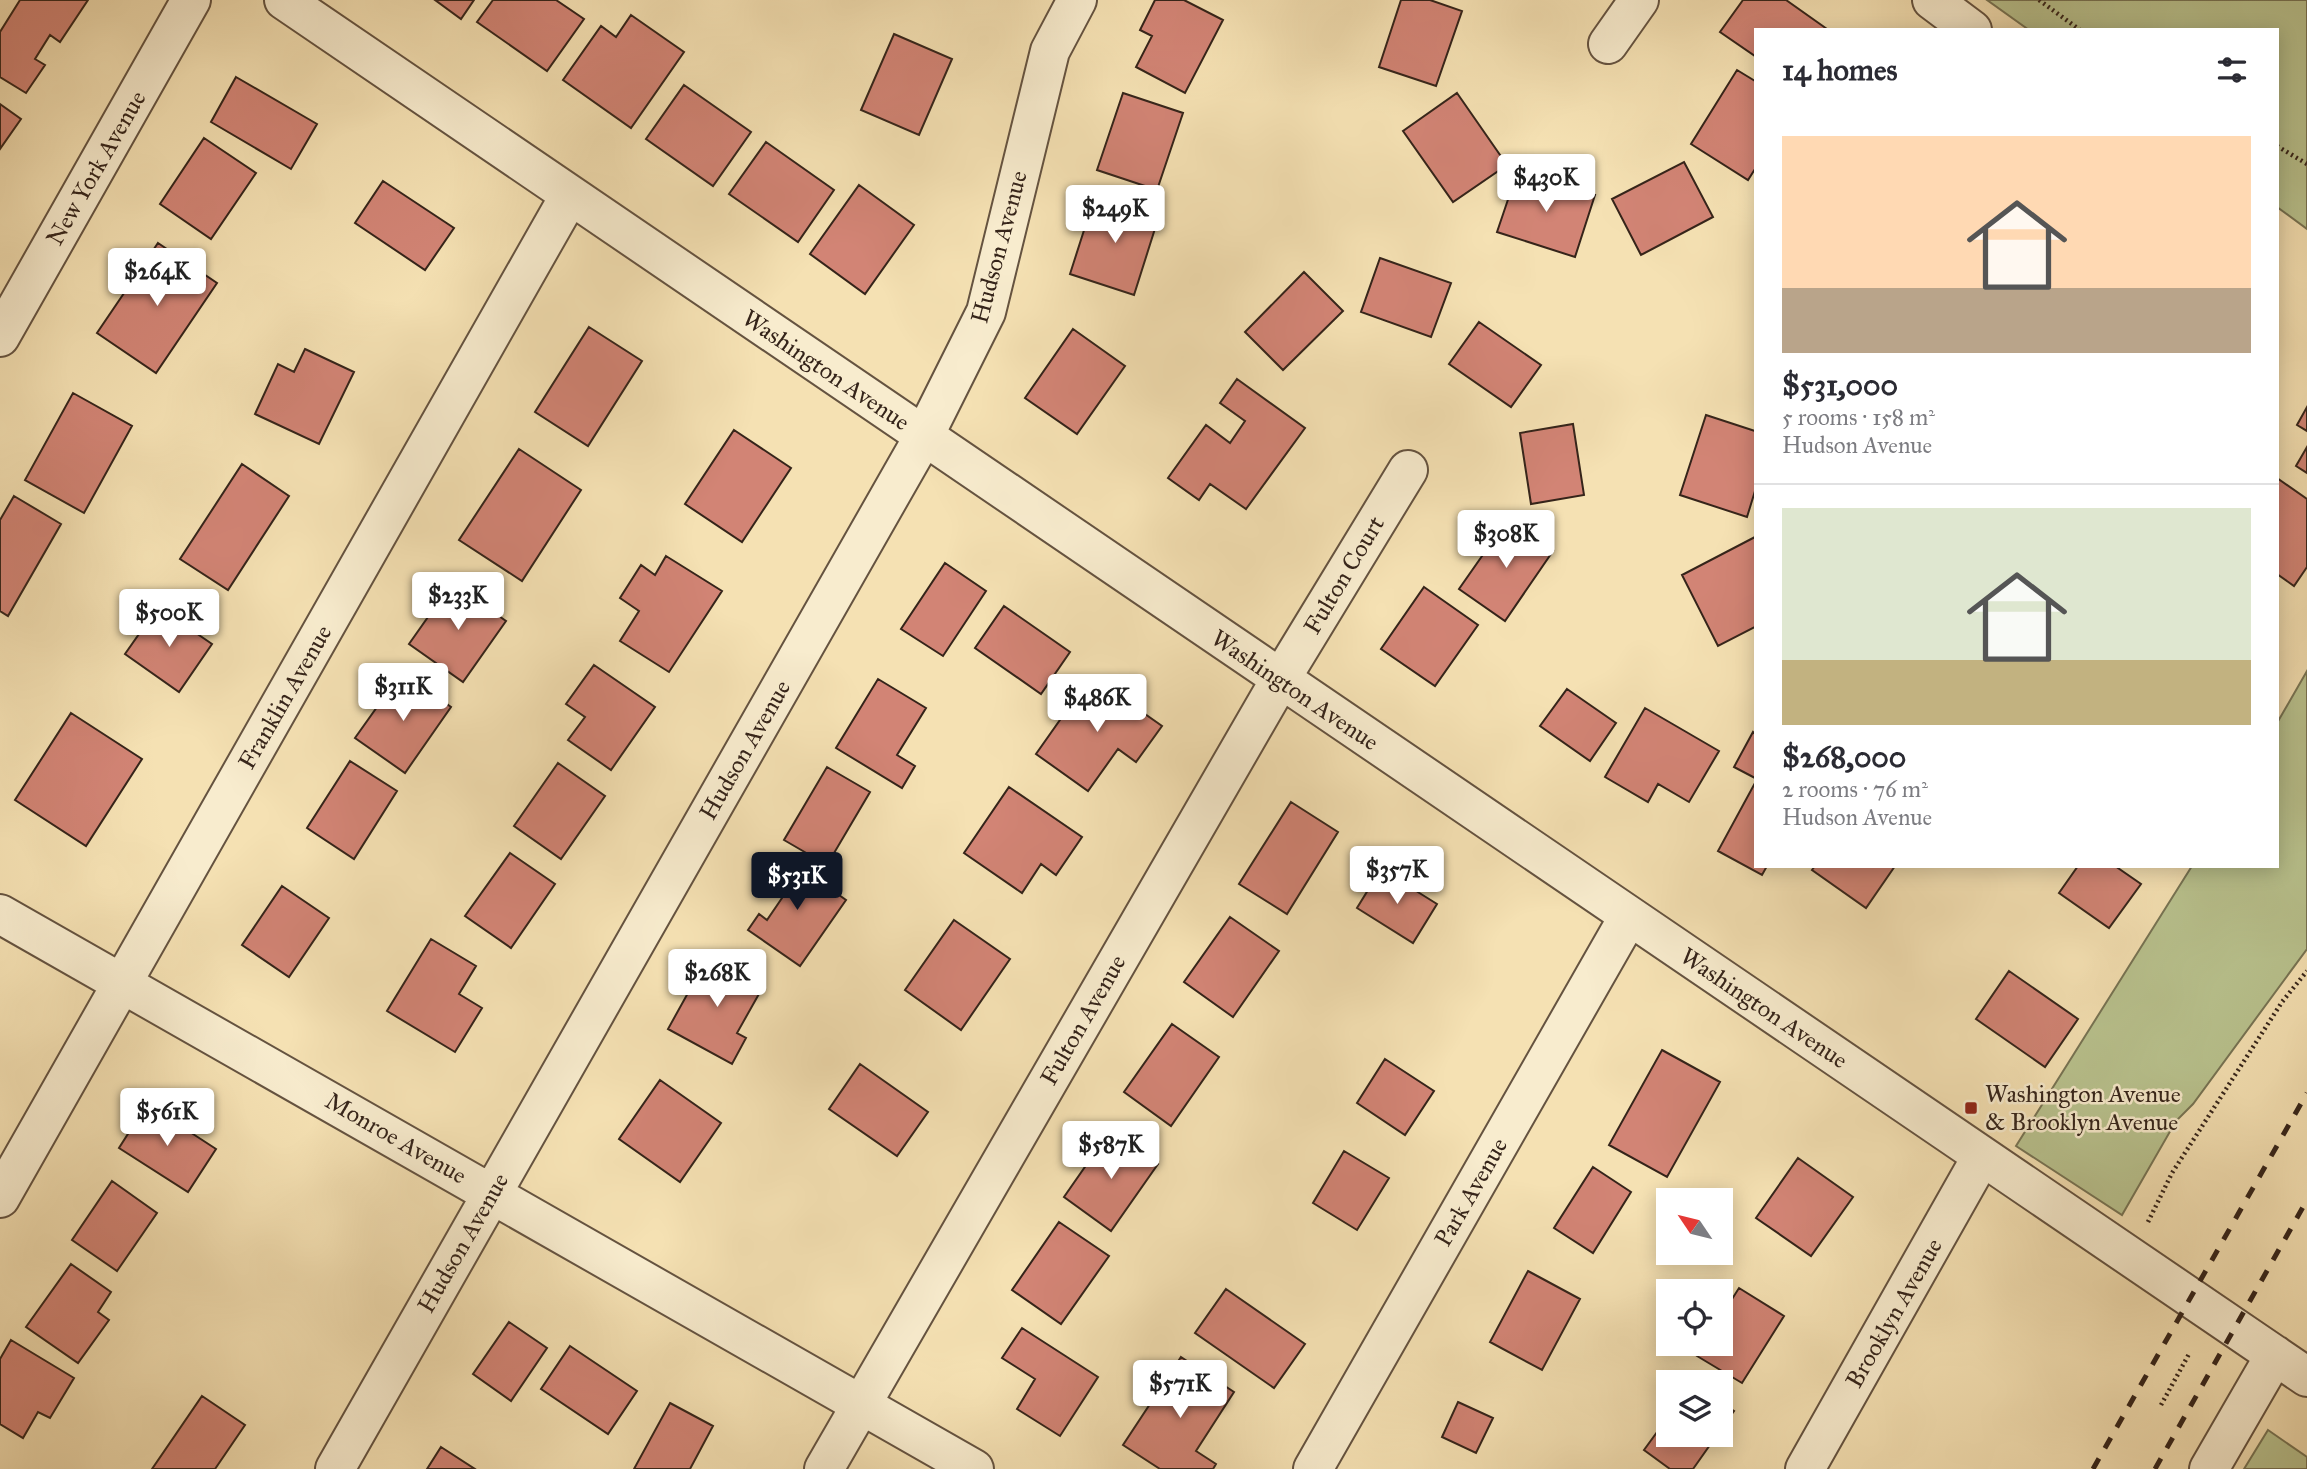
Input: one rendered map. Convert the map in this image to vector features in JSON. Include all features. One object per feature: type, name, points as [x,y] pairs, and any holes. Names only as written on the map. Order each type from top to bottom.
[{"type":"street","name":"New York Avenue","points":[[0,337],[191,0]]},
{"type":"street","name":"Washington Avenue","points":[[284,0],[1279,680],[2307,1377]]},
{"type":"street","name":"Hudson Avenue","points":[[335,1469],[924,436],[986,312],[1050,51],[1077,0]]},
{"type":"street","points":[[1608,44],[1639,0]]},
{"type":"street","points":[[1932,0],[1969,28]]},
{"type":"street","name":"Franklin Avenue","points":[[0,1198],[570,195]]},
{"type":"street","name":"Fulton Court","points":[[1279,680],[1408,470]]},
{"type":"street","name":"Fulton Avenue","points":[[824,1469],[1279,680]]},
{"type":"street","name":"Monroe Avenue","points":[[0,914],[974,1469]]},
{"type":"street","name":"Park Avenue","points":[[1313,1469],[1629,916]]},
{"type":"street","name":"Brooklyn Avenue","points":[[1805,1469],[1982,1156]]},
{"type":"street","points":[[2209,1469],[2274,1355]]},
{"type":"path","points":[[2039,0],[2077,28]]},
{"type":"path","points":[[2279,147],[2307,164]]},
{"type":"path","points":[[2130,1257],[2172,1173],[2282,1002],[2307,971]]},
{"type":"path","points":[[2161,1405],[2189,1354]]},
{"type":"green space","points":[[1987,0],[2307,0],[2307,229],[2279,208],[2279,28],[2026,28]]},
{"type":"green space","points":[[2307,671],[2307,949],[2193,1104],[2176,1121],[2122,1215],[2016,1146],[2191,868],[2279,868],[2279,720]]},
{"type":"green space","points":[[2268,1430],[2307,1457],[2307,1469],[2244,1469]]},
{"type":"building","points":[[20,0],[88,0],[60,42],[50,35],[35,59],[45,65],[26,93],[0,77],[0,32]]},
{"type":"building","points":[[435,0],[474,0],[461,19]]},
{"type":"building","points":[[493,0],[556,0],[584,19],[547,71],[477,22]]},
{"type":"building","points":[[1155,0],[1184,0],[1223,20],[1185,93],[1136,67],[1152,36],[1140,30]]},
{"type":"building","points":[[1401,0],[1430,0],[1462,11],[1436,86],[1379,67]]},
{"type":"building","points":[[1743,0],[1786,0],[1826,28],[1754,28],[1754,55],[1720,32]]},
{"type":"building","points":[[631,15],[684,52],[631,128],[563,80],[601,26],[616,37]]},
{"type":"building","points":[[894,34],[952,59],[919,135],[861,110]]},
{"type":"building","points":[[1737,70],[1754,80],[1754,171],[1748,180],[1691,144]]},
{"type":"building","points":[[236,77],[317,124],[291,169],[211,122]]},
{"type":"building","points":[[684,85],[751,132],[713,186],[646,139]]},
{"type":"building","points":[[1123,93],[1183,113],[1157,190],[1097,170]]},
{"type":"building","points":[[1457,93],[1507,165],[1453,202],[1403,131]]},
{"type":"building","points":[[0,104],[21,119],[0,149]]},
{"type":"building","points":[[204,138],[256,173],[211,239],[160,204]]},
{"type":"building","points":[[766,142],[834,190],[798,242],[729,194]]},
{"type":"building","points":[[1684,162],[1713,217],[1641,255],[1612,199]]},
{"type":"building","points":[[1518,170],[1595,195],[1575,257],[1497,232]]},
{"type":"building","points":[[383,181],[454,228],[425,270],[355,223]]},
{"type":"building","points":[[859,185],[914,225],[865,294],[810,254]]},
{"type":"building","points":[[1095,196],[1159,216],[1134,295],[1070,274]]},
{"type":"building","points":[[158,243],[217,283],[156,373],[97,333]]},
{"type":"building","points":[[1380,258],[1451,283],[1431,337],[1361,312]]},
{"type":"building","points":[[1304,272],[1343,311],[1283,370],[1245,332]]},
{"type":"building","points":[[1479,322],[1541,365],[1511,407],[1449,364]]},
{"type":"building","points":[[589,327],[642,361],[588,446],[535,412]]},
{"type":"building","points":[[1073,329],[1125,366],[1077,434],[1025,398]]},
{"type":"building","points":[[305,349],[354,372],[319,444],[255,414],[278,364],[294,372]]},
{"type":"building","points":[[1237,379],[1305,428],[1246,509],[1210,484],[1199,500],[1168,478],[1206,425],[1230,443],[1245,421],[1220,403]]},
{"type":"building","points":[[73,393],[132,426],[84,513],[25,480]]},
{"type":"building","points":[[2307,407],[2307,431],[2297,425]]},
{"type":"building","points":[[1706,415],[1754,431],[1754,494],[1747,517],[1680,495]]},
{"type":"building","points":[[1573,424],[1584,495],[1531,504],[1520,433]]},
{"type":"building","points":[[734,430],[791,468],[742,542],[685,504]]},
{"type":"building","points":[[2307,447],[2307,473],[2296,466]]},
{"type":"building","points":[[519,449],[581,490],[522,581],[459,540]]},
{"type":"building","points":[[242,464],[289,496],[228,590],[180,559]]},
{"type":"building","points":[[2279,479],[2307,499],[2307,567],[2294,586],[2279,575]]},
{"type":"building","points":[[14,496],[61,524],[8,616],[0,611],[0,520]]},
{"type":"building","points":[[1508,519],[1553,551],[1505,621],[1459,589]]},
{"type":"building","points":[[1754,538],[1754,628],[1718,646],[1682,575]]},
{"type":"building","points":[[666,556],[722,591],[669,672],[620,641],[639,611],[620,598],[641,565],[655,575]]},
{"type":"building","points":[[945,563],[986,591],[943,656],[901,629]]},
{"type":"building","points":[[452,583],[506,621],[463,682],[409,644]]},
{"type":"building","points":[[1424,587],[1478,625],[1435,686],[1381,649]]},
{"type":"building","points":[[1004,606],[1070,652],[1041,694],[975,648]]},
{"type":"building","points":[[158,607],[212,644],[179,692],[125,654]]},
{"type":"building","points":[[594,665],[655,707],[611,770],[568,740],[585,717],[566,704]]},
{"type":"building","points":[[402,672],[451,707],[405,773],[355,738]]},
{"type":"building","points":[[1091,676],[1162,726],[1136,762],[1118,749],[1088,791],[1036,754]]},
{"type":"building","points":[[878,679],[926,708],[897,755],[915,766],[902,788],[836,748]]},
{"type":"building","points":[[1567,689],[1616,723],[1590,761],[1540,726]]},
{"type":"building","points":[[1645,708],[1719,751],[1689,802],[1658,784],[1648,802],[1605,777]]},
{"type":"building","points":[[71,713],[142,759],[86,846],[15,800]]},
{"type":"building","points":[[1753,732],[1754,777],[1734,767]]},
{"type":"building","points":[[350,761],[397,791],[354,859],[307,828]]},
{"type":"building","points":[[558,763],[605,796],[561,859],[514,826]]},
{"type":"building","points":[[827,767],[870,792],[827,865],[784,840]]},
{"type":"building","points":[[1754,785],[1754,868],[1766,868],[1762,875],[1718,851]]},
{"type":"building","points":[[1009,787],[1082,837],[1056,875],[1041,864],[1022,893],[964,853]]},
{"type":"building","points":[[1291,802],[1338,832],[1287,914],[1239,884]]},
{"type":"building","points":[[510,853],[555,884],[511,948],[465,916]]},
{"type":"building","points":[[784,856],[846,900],[800,966],[748,930],[759,914],[767,920],[782,898],[764,885]]},
{"type":"building","points":[[1814,868],[1894,868],[1866,908],[1812,870]]},
{"type":"building","points":[[2077,868],[2118,868],[2141,884],[2109,928],[2059,893]]},
{"type":"building","points":[[1381,869],[1437,904],[1413,943],[1357,908]]},
{"type":"building","points":[[282,886],[329,918],[289,977],[242,945]]},
{"type":"building","points":[[1230,917],[1279,951],[1233,1017],[1184,982]]},
{"type":"building","points":[[954,920],[1010,959],[961,1030],[905,990]]},
{"type":"building","points":[[431,939],[476,966],[459,994],[482,1008],[455,1052],[387,1011]]},
{"type":"building","points":[[709,955],[764,985],[737,1033],[746,1038],[732,1064],[668,1029]]},
{"type":"building","points":[[2009,971],[2078,1019],[2045,1067],[1976,1019]]},
{"type":"building","points":[[1172,1024],[1219,1057],[1171,1126],[1124,1092]]},
{"type":"building","points":[[1662,1050],[1720,1082],[1667,1177],[1609,1145]]},
{"type":"building","points":[[1385,1059],[1434,1091],[1405,1135],[1357,1103]]},
{"type":"building","points":[[860,1064],[928,1112],[897,1156],[829,1109]]},
{"type":"building","points":[[660,1080],[721,1123],[680,1182],[619,1139]]},
{"type":"building","points":[[147,1104],[216,1149],[188,1192],[119,1148]]},
{"type":"building","points":[[1110,1131],[1158,1164],[1111,1231],[1064,1197]]},
{"type":"building","points":[[1344,1151],[1389,1178],[1357,1230],[1313,1203]]},
{"type":"building","points":[[1798,1158],[1853,1197],[1811,1256],[1756,1218]]},
{"type":"building","points":[[1593,1167],[1631,1192],[1593,1253],[1554,1228]]},
{"type":"building","points":[[112,1181],[157,1213],[117,1271],[72,1240]]},
{"type":"building","points":[[1059,1222],[1109,1256],[1061,1324],[1012,1290]]},
{"type":"building","points":[[71,1264],[111,1292],[98,1312],[109,1320],[78,1363],[26,1327]]},
{"type":"building","points":[[1528,1271],[1580,1299],[1542,1370],[1490,1342]]},
{"type":"building","points":[[1739,1288],[1784,1316],[1742,1383],[1733,1378],[1733,1370],[1720,1370],[1697,1356],[1733,1356],[1733,1297]]},
{"type":"building","points":[[1226,1289],[1305,1344],[1274,1388],[1195,1333]]},
{"type":"building","points":[[509,1322],[547,1348],[511,1401],[473,1374]]},
{"type":"building","points":[[1022,1328],[1098,1377],[1060,1436],[1017,1409],[1035,1379],[1002,1358]]},
{"type":"building","points":[[11,1340],[74,1378],[50,1418],[38,1412],[23,1438],[0,1424],[0,1359]]},
{"type":"building","points":[[570,1346],[637,1391],[608,1434],[541,1389]]},
{"type":"building","points":[[1181,1357],[1234,1392],[1196,1451],[1216,1464],[1213,1469],[1160,1469],[1123,1445]]},
{"type":"building","points":[[202,1396],[245,1425],[215,1469],[152,1469]]},
{"type":"building","points":[[1458,1402],[1493,1418],[1476,1453],[1442,1437]]},
{"type":"building","points":[[670,1403],[713,1426],[690,1469],[634,1469]]},
{"type":"building","points":[[1656,1434],[1656,1447],[1709,1447],[1693,1469],[1670,1469],[1644,1450]]},
{"type":"building","points":[[441,1447],[475,1469],[427,1469]]},
{"type":"railway","points":[[2093,1469],[2307,1093]]},
{"type":"railway","points":[[2155,1469],[2307,1200]]},
{"type":"place","name":"Washington Avenue & Brooklyn Avenue","points":[[1971,1108]]}]
